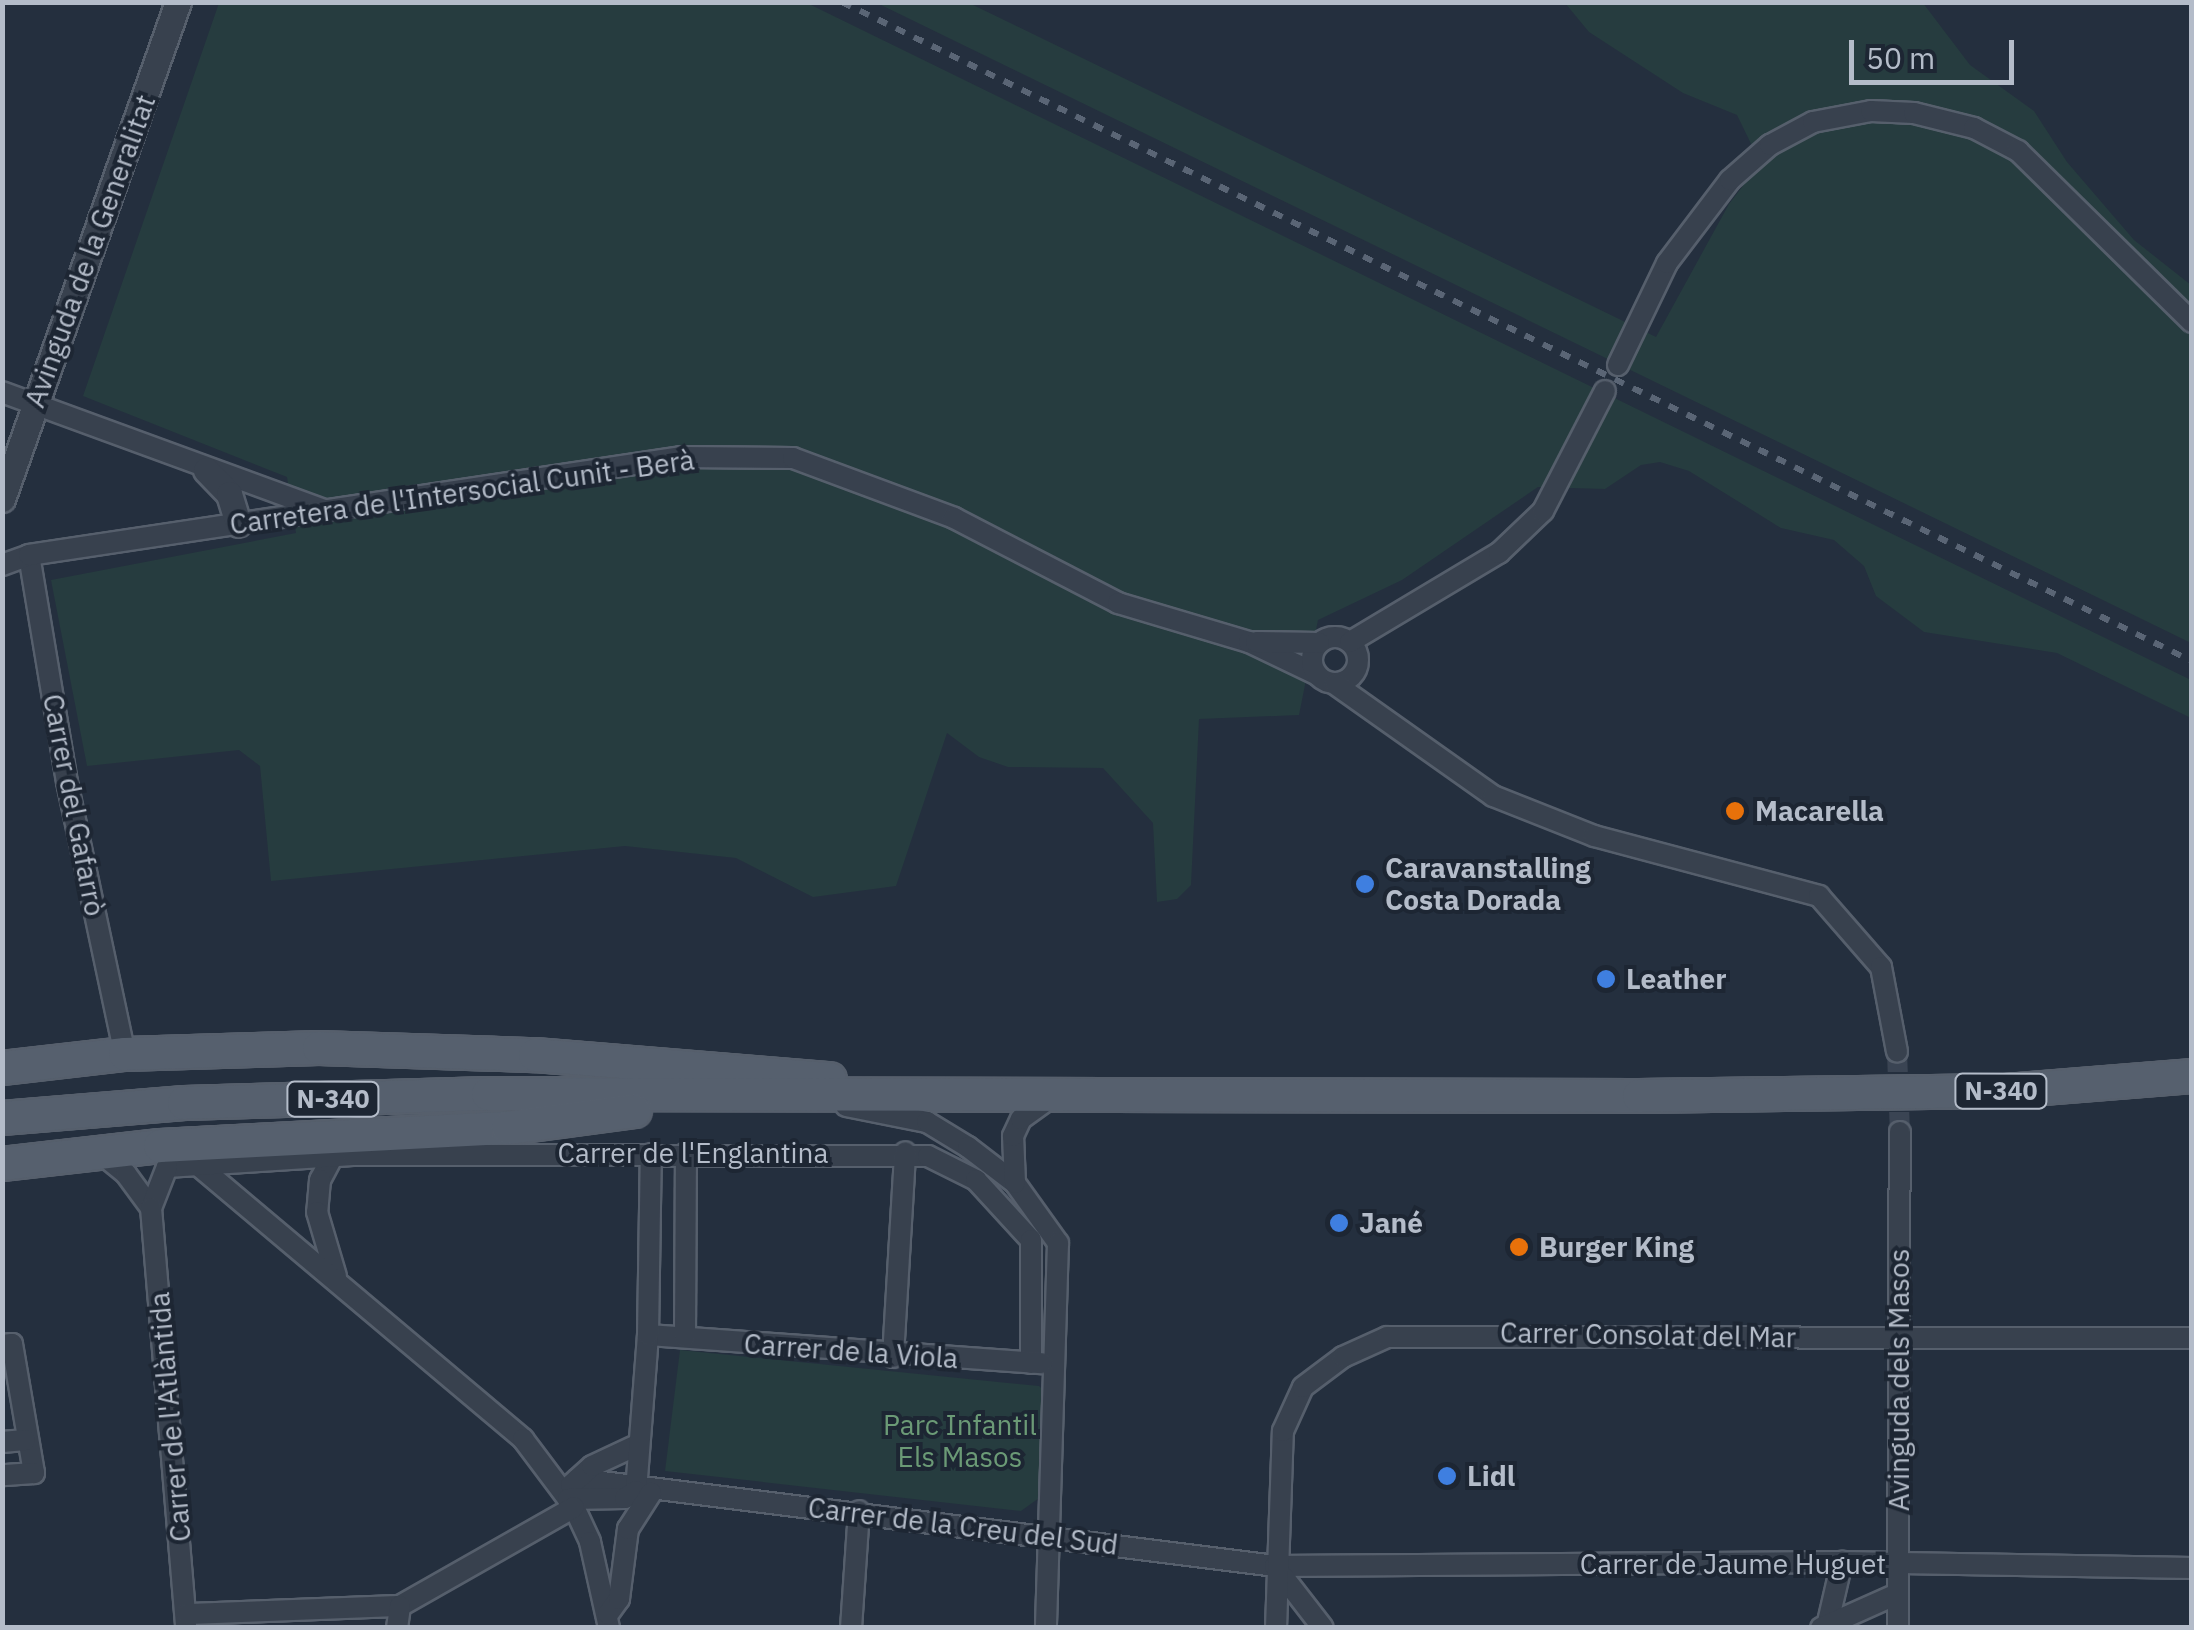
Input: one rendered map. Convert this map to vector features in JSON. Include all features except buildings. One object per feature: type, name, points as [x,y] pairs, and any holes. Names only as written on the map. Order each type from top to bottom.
[{"type":"main road","points":[[2,1068],[126,1054],[319,1048],[535,1055],[824,1076],[864,1096]]},
{"type":"main road","name":"N-340","points":[[2,1118],[222,1102],[560,1093],[664,1098],[1638,1096],[2126,1083],[2192,1076]]},
{"type":"main road","points":[[2126,1083],[2159,1096],[2192,1096]]},
{"type":"main road","points":[[2,1164],[98,1151],[164,1157],[339,1147],[627,1113],[664,1098]]},
{"type":"street","name":"Avinguda de la Generalitat","points":[[2,499],[178,2]]},
{"type":"street","points":[[1618,364],[1667,263],[1730,180],[1770,145],[1813,122],[1871,111],[1974,128],[2018,151],[2192,322]]},
{"type":"street","points":[[2,392],[206,470],[330,512]]},
{"type":"street","points":[[1350,642],[1359,660],[1335,677],[1312,661],[1319,643],[1331,637],[1350,642],[1499,553],[1544,511],[1604,392]]},
{"type":"street","name":"Carretera de l'Intersocial Cunit - Berà","points":[[2,565],[29,555],[681,457],[793,458],[954,518],[1118,603],[1249,642],[1335,677],[1493,796],[1594,836],[1783,884],[1837,913],[1880,968],[1897,1052]]},
{"type":"street","points":[[206,470],[230,494],[238,524]]},
{"type":"street","name":"Carrer del Gafarrò","points":[[29,555],[67,782],[126,1054]]},
{"type":"street","name":"Carretera de l'Intersocial Cunit - Berà","points":[[1249,642],[1319,643]]},
{"type":"street","points":[[829,1096],[846,1106],[927,1122],[1014,1183],[1058,1243],[1046,1628]]},
{"type":"street","points":[[1014,1183],[1012,1136],[1021,1119],[1053,1096]]},
{"type":"street","name":"Avinguda dels Masos","points":[[1898,1628],[1900,1132]]},
{"type":"street","points":[[337,1278],[317,1212],[339,1147]]},
{"type":"street","name":"Carrer de l'Englantina","points":[[164,1157],[199,1166],[339,1147],[353,1154],[905,1152],[950,1161],[1020,1220],[1033,1254],[1030,1363]]},
{"type":"street","points":[[98,1151],[151,1208]]},
{"type":"street","points":[[893,1357],[905,1152]]},
{"type":"street","points":[[608,1621],[620,1598],[628,1528],[643,1492],[637,1445],[648,1335],[651,1154]]},
{"type":"street","points":[[685,1337],[686,1154]]},
{"type":"street","name":"Carrer de l'Atlàntida","points":[[164,1157],[151,1208],[187,1621]]},
{"type":"street","points":[[199,1166],[337,1278],[523,1439],[571,1494],[600,1571],[608,1621]]},
{"type":"street","name":"Carrer Consolat del Mar","points":[[1276,1628],[1275,1566],[1284,1527],[1284,1431],[1304,1387],[1342,1357],[1387,1337],[1900,1334],[2192,1338]]},
{"type":"street","name":"Carrer de la Viola","points":[[648,1335],[893,1357],[1054,1364]]},
{"type":"street","points":[[2,1345],[12,1344],[25,1440],[34,1473],[2,1475]]},
{"type":"street","points":[[2,1442],[25,1440]]},
{"type":"street","points":[[187,1621],[398,1617],[637,1445]]},
{"type":"street","name":"Carrer de la Creu del Sud","points":[[571,1494],[628,1484],[643,1492],[860,1511],[1275,1566]]},
{"type":"street","points":[[851,1628],[860,1511]]},
{"type":"street","points":[[1824,1625],[1842,1562]]},
{"type":"street","name":"Carrer de Jaume Huguet","points":[[1275,1566],[1842,1562],[2192,1568]]},
{"type":"street","points":[[1275,1566],[1323,1628]]},
{"type":"street","points":[[1824,1625],[1897,1594]]},
{"type":"green space","points":[[219,3],[807,3],[2191,680],[2191,718],[2057,653],[1924,632],[1876,596],[1864,566],[1834,540],[1781,528],[1689,471],[1660,462],[1641,465],[1605,489],[1538,487],[1402,580],[1318,620],[1299,715],[1199,719],[1191,885],[1177,899],[1157,902],[1153,823],[1103,768],[1008,767],[979,757],[947,733],[896,886],[813,897],[736,858],[625,846],[271,881],[260,766],[239,750],[87,766],[51,580],[296,533],[287,477],[83,396]]},
{"type":"green space","points":[[877,3],[969,3],[1656,337],[1729,204],[1752,174],[1755,152],[1737,115],[1683,93],[1589,32],[1565,3],[1923,3],[1970,65],[2034,111],[2067,162],[2134,240],[2191,285],[2191,643]]},
{"type":"green space","name":"Parc Infantil Els Masos","points":[[680,1350],[1039,1386],[1044,1391],[1039,1498],[1021,1511],[665,1471]]},
{"type":"tunnel","points":[[1897,1052],[1900,1132]]},
{"type":"railway","points":[[842,2],[2192,661]]},
{"type":"place","name":"Macarella","points":[[1735,811]]},
{"type":"place","name":"Caravanstalling Costa Dorada","points":[[1365,884]]},
{"type":"place","name":"Leather","points":[[1606,979]]},
{"type":"place","name":"Jané","points":[[1339,1223]]},
{"type":"place","name":"Burger King","points":[[1519,1247]]},
{"type":"place","name":"Lidl","points":[[1447,1476]]}]
